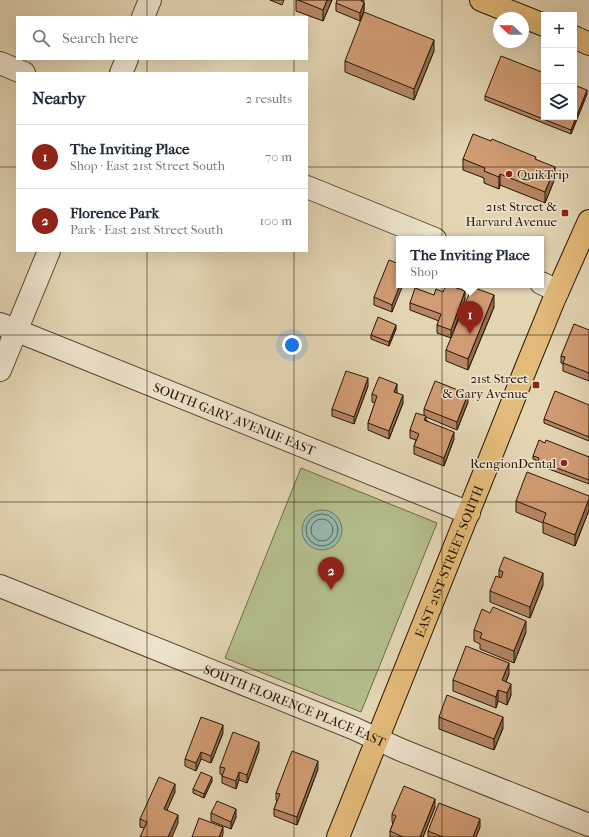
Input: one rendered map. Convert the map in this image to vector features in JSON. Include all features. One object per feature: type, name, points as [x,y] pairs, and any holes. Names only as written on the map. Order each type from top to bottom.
[{"type":"main road","points":[[481,0],[541,24]]},
{"type":"main road","points":[[577,38],[589,44]]},
{"type":"main road","name":"EAST 21ST STREET SOUTH","points":[[338,837],[469,513],[508,412],[549,287],[578,249],[589,221]]},
{"type":"street","points":[[144,16],[150,0]]},
{"type":"street","points":[[121,72],[127,60]]},
{"type":"street","points":[[0,63],[22,72]]},
{"type":"street","points":[[308,187],[427,236]]},
{"type":"street","points":[[0,370],[8,327],[48,252]]},
{"type":"street","name":"SOUTH GARY AVENUE EAST","points":[[8,327],[469,513]]},
{"type":"street","name":"SOUTH FLORENCE PLACE EAST","points":[[0,586],[589,825]]},
{"type":"green space","points":[[301,468],[437,523],[361,712],[225,658]]},
{"type":"water","points":[[326,510],[333,513],[339,519],[342,530],[341,538],[333,547],[326,550],[318,550],[311,547],[303,538],[302,526],[305,519],[314,511]]},
{"type":"building","points":[[298,0],[327,0],[323,10]]},
{"type":"building","points":[[337,0],[361,0],[364,3],[360,13],[336,3]]},
{"type":"building","points":[[364,12],[434,40],[414,89],[345,61]]},
{"type":"building","name":"QuikTrip","points":[[501,56],[541,72],[541,118],[485,96]]},
{"type":"building","name":"QuikTrip","points":[[577,86],[587,90],[577,115]]},
{"type":"building","name":"QuikTrip","points":[[546,120],[575,120],[571,130]]},
{"type":"building","name":"QuikTrip","points":[[473,134],[491,141],[492,139],[536,157],[535,159],[555,167],[545,192],[500,174],[499,177],[484,171],[485,168],[463,159]]},
{"type":"building","points":[[389,260],[396,263],[396,288],[399,288],[392,305],[374,297]]},
{"type":"building","points":[[415,288],[434,295],[436,289],[443,292],[445,288],[456,288],[465,291],[451,330],[437,325],[441,314],[410,303]]},
{"type":"building","points":[[472,288],[494,295],[468,359],[446,350]]},
{"type":"building","points":[[378,317],[396,325],[389,342],[371,335]]},
{"type":"building","points":[[574,324],[589,330],[589,373],[563,363],[565,357],[561,356]]},
{"type":"building","points":[[346,371],[368,378],[354,417],[332,409]]},
{"type":"building","points":[[379,377],[397,384],[394,392],[403,395],[389,431],[368,423],[377,396],[372,394]]},
{"type":"building","points":[[435,381],[468,394],[457,422],[424,409]]},
{"type":"building","points":[[555,391],[589,405],[589,437],[544,419]]},
{"type":"building","points":[[416,413],[426,416],[424,420],[454,432],[444,458],[414,446],[419,434],[410,430]]},
{"type":"building","name":"RengionDental","points":[[539,440],[545,443],[546,440],[589,457],[589,480],[538,461],[539,458],[533,456]]},
{"type":"building","points":[[527,472],[589,496],[575,535],[543,522],[546,513],[516,501]]},
{"type":"building","points":[[504,557],[543,573],[530,607],[490,591],[496,576],[501,578],[503,572],[499,570]]},
{"type":"building","points":[[493,607],[526,621],[514,651],[480,638],[482,633],[474,630],[482,609],[490,613]]},
{"type":"building","points":[[466,646],[509,663],[502,680],[511,684],[507,693],[498,690],[496,697],[453,680]]},
{"type":"building","points":[[447,695],[503,717],[494,739],[439,717]]},
{"type":"building","points":[[201,717],[223,725],[211,756],[201,752],[196,763],[185,759]]},
{"type":"building","points":[[233,732],[259,742],[247,775],[239,772],[236,781],[222,776],[225,768],[220,767]]},
{"type":"building","points":[[292,751],[318,761],[297,817],[274,809],[280,794],[276,793]]},
{"type":"building","points":[[201,772],[212,777],[204,794],[193,789]]},
{"type":"building","points":[[159,777],[175,784],[164,809],[178,815],[168,837],[140,837],[147,822],[140,819]]},
{"type":"building","points":[[404,786],[435,799],[420,837],[403,837],[390,831],[396,816],[392,814]]},
{"type":"building","points":[[217,801],[236,809],[231,822],[211,813]]},
{"type":"building","points":[[439,803],[480,819],[473,837],[443,837],[428,831]]},
{"type":"building","points":[[199,818],[223,827],[219,837],[192,837]]},
{"type":"place","name":"QuikTrip","points":[[509,174]]},
{"type":"place","name":"21st Street & Harvard Avenue","points":[[565,213]]},
{"type":"place","name":"The Inviting Place","points":[[470,334]]},
{"type":"place","name":"21st Street & Gary Avenue","points":[[536,385]]},
{"type":"place","name":"RengionDental","points":[[564,463]]},
{"type":"place","name":"Florence Park","points":[[331,590]]}]
